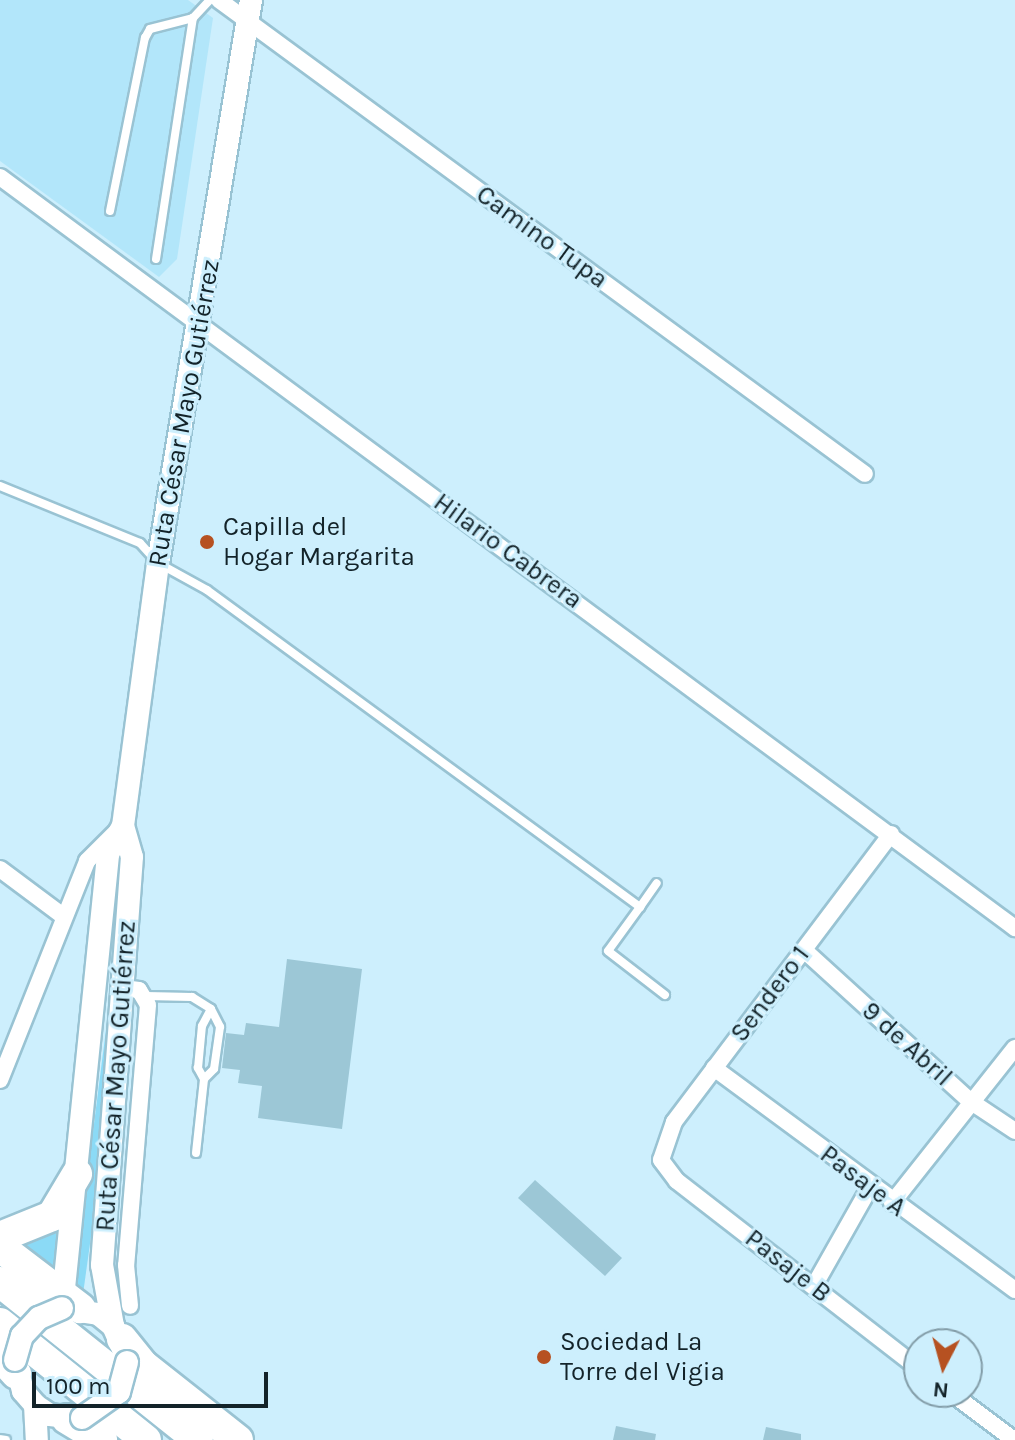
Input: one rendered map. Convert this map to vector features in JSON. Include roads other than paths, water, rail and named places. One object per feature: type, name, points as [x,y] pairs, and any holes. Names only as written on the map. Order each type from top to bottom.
[{"type":"highway","points":[[0,1237],[52,1216],[77,1174]]},
{"type":"highway","points":[[0,1247],[69,1304]]},
{"type":"highway","points":[[0,1282],[198,1440]]},
{"type":"highway","points":[[0,1323],[146,1440]]},
{"type":"highway","points":[[121,1342],[143,1365],[238,1440]]},
{"type":"main road","name":"Ruta César Mayo Gutiérrez","points":[[69,1304],[77,1174],[108,854],[123,826],[158,563],[249,10]]},
{"type":"main road","name":"Ruta César Mayo Gutiérrez","points":[[121,1342],[102,1265],[132,857],[123,826]]},
{"type":"main road","points":[[35,1405],[82,1429],[110,1404],[121,1342],[69,1304],[39,1318],[22,1336],[11,1364],[35,1405],[37,1440]]},
{"type":"street","name":"Camino Tupa","points":[[219,0],[249,10],[865,474]]},
{"type":"street","name":"Hilario Cabrera","points":[[0,177],[1015,928]]},
{"type":"street","points":[[0,1080],[87,861],[123,826]]},
{"type":"street","name":"Sendero 1","points":[[661,1160],[674,1122],[891,834]]},
{"type":"street","points":[[0,869],[63,916]]},
{"type":"street","name":"9 de Abril","points":[[804,950],[970,1101],[1015,1131]]},
{"type":"street","points":[[123,988],[146,996],[126,1265],[130,1306]]},
{"type":"street","points":[[892,1203],[1015,1048]]},
{"type":"street","name":"Pasaje A","points":[[714,1068],[870,1187],[1015,1290]]},
{"type":"street","name":"Pasaje B","points":[[661,1160],[677,1181],[903,1356]]},
{"type":"street","points":[[814,1286],[870,1187]]},
{"type":"street","points":[[971,1408],[1014,1440]]},
{"type":"lane","points":[[110,211],[145,38],[150,29],[193,18],[210,0]]},
{"type":"lane","points":[[156,259],[193,18]]},
{"type":"lane","points":[[0,486],[140,543],[158,563],[207,590],[640,907]]},
{"type":"lane","points":[[657,883],[608,951],[665,995]]},
{"type":"lane","points":[[146,996],[192,997],[211,1009],[220,1027],[214,1069],[204,1079]]},
{"type":"lane","points":[[196,1153],[204,1079],[198,1068],[202,1026],[211,1009]]},
{"type":"lane","points":[[0,1439],[6,1440]]},
{"type":"place","name":"Capilla del Hogar Margarita","points":[[207,542]]},
{"type":"place","name":"Sociedad La Torre del Vigia","points":[[544,1357]]}]
